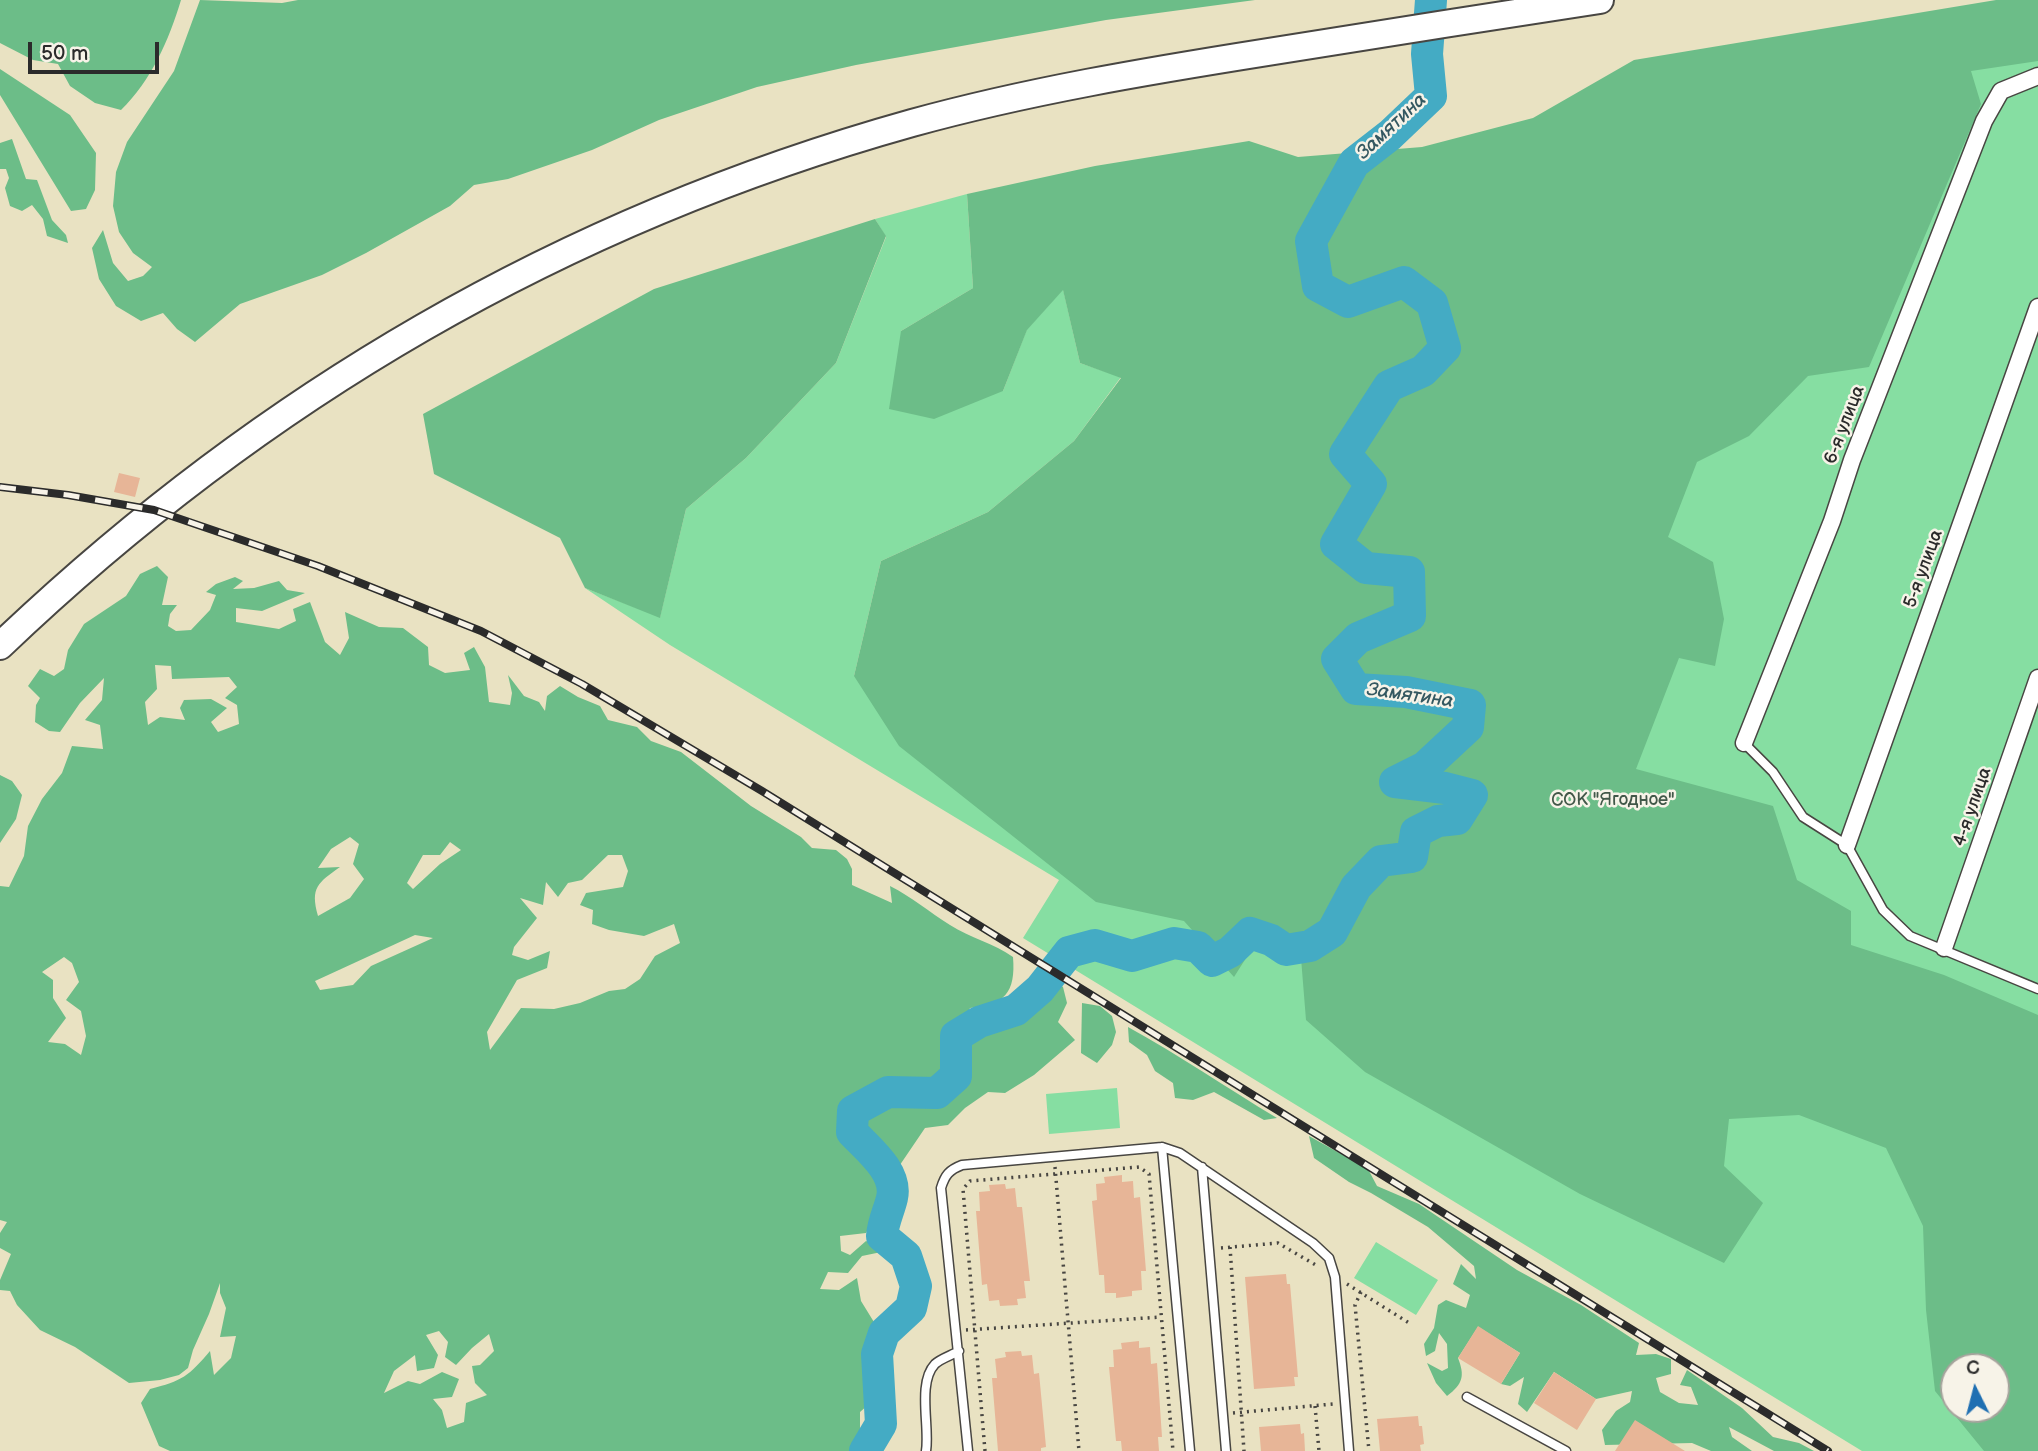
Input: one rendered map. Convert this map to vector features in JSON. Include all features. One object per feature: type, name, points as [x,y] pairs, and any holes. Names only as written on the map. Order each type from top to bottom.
[{"type":"main road","points":[[0,646],[153,510],[254,434],[344,373],[441,316],[537,265],[629,223],[718,187],[913,123],[1049,90],[1180,66],[1600,0]]},
{"type":"street","name":"6-я улица","points":[[1744,743],[1832,521],[1852,460],[1983,121],[2001,90],[2038,76]]},
{"type":"street","name":"5-я улица","points":[[1847,845],[2038,307]]},
{"type":"street","name":"4-я улица","points":[[1944,948],[2038,678]]},
{"type":"lane","points":[[1744,743],[1773,772],[1803,817],[1847,845],[1884,910],[1909,936],[1944,948],[2038,989]]},
{"type":"lane","points":[[1161,1147],[1190,1451]]},
{"type":"lane","points":[[968,1451],[941,1188],[944,1176],[951,1169],[962,1165],[1161,1147],[1180,1153],[1202,1167],[1313,1243],[1328,1258],[1335,1277],[1349,1451]]},
{"type":"lane","points":[[1202,1167],[1226,1451]]},
{"type":"lane","points":[[926,1451],[927,1383],[935,1364],[959,1351]]},
{"type":"lane","points":[[1467,1397],[1566,1451]]},
{"type":"path","points":[[1054,1157],[1079,1451]]},
{"type":"path","points":[[985,1451],[963,1189],[970,1181],[1139,1167],[1149,1174],[1173,1451]]},
{"type":"path","points":[[1230,1247],[1244,1451]]},
{"type":"path","points":[[1361,1293],[1355,1305],[1368,1451]]},
{"type":"path","points":[[957,1331],[1177,1316]]},
{"type":"path","points":[[1223,1414],[1346,1403]]},
{"type":"path","points":[[1315,1406],[1319,1451]]},
{"type":"green space","points":[[0,0],[181,0],[158,59],[132,99],[121,110],[95,103],[70,86],[58,64],[33,60],[0,43]]},
{"type":"green space","points":[[200,0],[282,3],[298,0],[1255,0],[1106,20],[856,65],[757,87],[659,120],[592,150],[508,179],[474,185],[450,206],[366,253],[322,275],[240,304],[195,342],[177,329],[163,313],[141,321],[116,306],[99,279],[92,248],[103,230],[113,263],[128,281],[143,276],[152,267],[133,253],[119,232],[113,206],[116,172],[127,142],[174,71]]},
{"type":"green space","name":"СОК \"Ягодное\"","points":[[1996,0],[2038,0],[2038,61],[1971,71],[1981,104],[1869,367],[1808,376],[1749,436],[1697,462],[1668,537],[1713,562],[1724,619],[1715,666],[1679,658],[1636,769],[1773,806],[1797,880],[1851,911],[1851,945],[1944,975],[2038,1015],[2038,1451],[1984,1451],[1961,1423],[2010,1423],[2010,1353],[1940,1353],[1940,1397],[1935,1391],[1926,1310],[1923,1226],[1886,1148],[1799,1115],[1729,1119],[1724,1166],[1763,1203],[1724,1263],[1580,1194],[1365,1072],[1306,1020],[1301,958],[1253,947],[1234,977],[1184,921],[1096,902],[899,746],[854,676],[881,561],[988,512],[1074,441],[1121,378],[1080,363],[1063,290],[1027,330],[1003,391],[934,419],[889,409],[901,331],[973,288],[967,194],[1095,166],[1249,141],[1298,157],[1422,147],[1533,118],[1634,60]]},
{"type":"green space","name":"СОК \"Ягодное\"","points":[[2038,57],[2038,1451],[1862,1451],[1023,938],[1059,880],[670,645],[585,588],[660,617],[686,509],[746,458],[836,363],[886,237],[875,219],[967,194],[973,288],[901,331],[1003,391],[1027,329],[1063,289],[1080,363],[1121,377],[1074,441],[988,512],[881,561],[854,676],[1522,144]]},
{"type":"green space","points":[[0,69],[70,115],[96,153],[95,190],[86,209],[71,211],[0,95]]},
{"type":"green space","points":[[12,139],[26,179],[37,180],[52,220],[66,235],[68,243],[47,236],[43,219],[32,205],[22,211],[10,206],[5,188],[9,178],[6,169],[0,169],[0,143]]},
{"type":"green space","points":[[875,219],[886,236],[836,363],[746,458],[686,509],[660,618],[585,588],[560,538],[434,474],[423,414],[654,289]]},
{"type":"green space","points":[[157,566],[168,577],[162,605],[177,605],[170,614],[168,626],[176,631],[191,630],[210,610],[216,595],[206,592],[216,584],[235,577],[243,581],[233,589],[254,588],[279,581],[287,590],[305,593],[262,611],[236,608],[236,622],[279,629],[296,621],[293,609],[310,602],[325,642],[340,655],[349,638],[345,612],[379,627],[403,628],[428,647],[429,665],[445,673],[470,670],[464,653],[474,647],[485,667],[489,702],[510,705],[512,693],[508,675],[524,696],[539,702],[545,711],[547,696],[560,686],[600,706],[608,720],[637,727],[651,741],[681,752],[751,806],[801,837],[812,848],[836,850],[847,859],[852,869],[852,885],[892,903],[890,886],[958,930],[1013,957],[1012,980],[1005,995],[991,1004],[970,1008],[964,1022],[977,1032],[997,1032],[1011,1019],[1016,993],[1043,996],[1033,980],[1048,974],[1063,987],[1067,1003],[1058,1022],[1075,1040],[1034,1075],[1005,1093],[988,1092],[965,1108],[948,1125],[925,1128],[887,1184],[880,1208],[866,1233],[840,1236],[841,1251],[850,1255],[866,1241],[891,1250],[862,1256],[848,1273],[828,1272],[820,1289],[839,1290],[857,1278],[861,1301],[877,1327],[870,1350],[881,1370],[873,1381],[876,1398],[860,1412],[860,1443],[856,1451],[170,1451],[159,1446],[141,1403],[150,1389],[184,1376],[210,1351],[214,1375],[231,1358],[236,1336],[220,1337],[226,1308],[220,1293],[220,1283],[188,1368],[179,1375],[160,1380],[129,1383],[75,1347],[40,1330],[17,1305],[10,1291],[0,1290],[0,1280],[11,1254],[0,1248],[0,1233],[7,1222],[0,1220],[0,886],[9,887],[24,856],[28,826],[42,799],[62,773],[72,746],[103,749],[100,725],[85,720],[102,700],[104,678],[80,703],[60,732],[49,731],[35,722],[36,705],[40,698],[28,686],[40,669],[54,676],[64,669],[68,650],[84,624],[126,596],[140,574]],"holes":[[[155,665],[171,666],[172,679],[229,677],[237,687],[225,698],[237,705],[239,724],[218,732],[211,722],[227,708],[211,699],[184,700],[180,708],[185,720],[160,717],[148,725],[145,702],[157,689]],[[350,837],[359,844],[353,864],[364,879],[350,898],[318,916],[315,898],[318,887],[340,867],[318,868],[331,849]],[[450,842],[461,850],[440,864],[413,889],[407,883],[423,855],[440,855]],[[608,855],[622,855],[628,871],[623,887],[586,893],[580,905],[593,910],[592,924],[644,936],[674,924],[680,943],[655,956],[640,979],[625,989],[609,991],[580,1003],[554,1009],[521,1008],[490,1050],[487,1032],[517,980],[547,968],[550,951],[528,960],[512,955],[514,947],[537,918],[520,898],[543,905],[546,882],[558,897],[568,883],[582,880]],[[415,935],[433,938],[371,966],[353,985],[320,990],[315,981]],[[64,957],[72,963],[79,982],[66,1000],[81,1011],[86,1036],[81,1055],[65,1044],[48,1042],[66,1018],[53,998],[53,980],[42,972]],[[439,1331],[448,1342],[445,1357],[456,1365],[489,1334],[494,1351],[480,1365],[472,1366],[475,1383],[487,1395],[466,1403],[464,1422],[447,1428],[442,1410],[433,1399],[452,1397],[459,1379],[442,1372],[420,1384],[408,1381],[384,1393],[394,1371],[415,1355],[417,1371],[434,1368],[438,1355],[426,1335]]]},
{"type":"green space","points":[[0,775],[12,781],[22,795],[16,819],[0,843]]},
{"type":"green space","points":[[1082,1003],[1100,1006],[1112,1016],[1116,1032],[1112,1045],[1097,1063],[1081,1053]]},
{"type":"green space","points":[[1128,1027],[1277,1118],[1264,1120],[1214,1092],[1193,1100],[1175,1098],[1173,1083],[1155,1071],[1147,1055],[1129,1042]]},
{"type":"green space","points":[[1117,1088],[1120,1128],[1049,1134],[1046,1094]]},
{"type":"green space","points":[[1309,1136],[1368,1169],[1377,1186],[1419,1204],[1517,1270],[1581,1305],[1639,1343],[1636,1355],[1656,1354],[1671,1359],[1671,1374],[1656,1378],[1660,1392],[1679,1403],[1698,1405],[1691,1387],[1680,1385],[1687,1370],[1742,1408],[1773,1437],[1799,1443],[1814,1451],[1774,1451],[1729,1427],[1732,1437],[1752,1451],[1711,1451],[1692,1443],[1605,1445],[1602,1430],[1616,1411],[1630,1402],[1632,1391],[1596,1399],[1554,1372],[1527,1412],[1518,1404],[1524,1377],[1510,1386],[1501,1384],[1520,1353],[1478,1327],[1458,1358],[1461,1379],[1447,1396],[1436,1383],[1427,1363],[1442,1371],[1448,1368],[1447,1344],[1439,1333],[1435,1351],[1426,1356],[1424,1344],[1434,1328],[1438,1305],[1446,1300],[1466,1308],[1470,1295],[1453,1284],[1461,1264],[1476,1279],[1474,1266],[1428,1227],[1349,1182],[1314,1158]]},
{"type":"green space","points":[[1376,1242],[1438,1280],[1416,1315],[1354,1278]]},
{"type":"building","points":[[119,473],[140,478],[135,497],[114,492]]},
{"type":"building","points":[[1122,1175],[1122,1182],[1133,1181],[1134,1198],[1140,1197],[1146,1271],[1141,1271],[1142,1290],[1132,1291],[1132,1296],[1116,1298],[1116,1293],[1105,1293],[1104,1275],[1099,1275],[1092,1201],[1097,1200],[1096,1184],[1105,1183],[1104,1177]]},
{"type":"building","points":[[1005,1184],[1006,1189],[1015,1188],[1017,1207],[1022,1207],[1030,1281],[1024,1281],[1026,1298],[1017,1299],[1018,1305],[1000,1306],[999,1300],[989,1301],[987,1284],[982,1285],[976,1211],[980,1211],[979,1192],[990,1191],[989,1185]]},
{"type":"building","points":[[1286,1274],[1287,1284],[1290,1284],[1298,1377],[1294,1377],[1295,1386],[1254,1389],[1245,1277]]},
{"type":"building","points":[[1478,1326],[1520,1353],[1501,1384],[1458,1358]]},
{"type":"building","points":[[1139,1341],[1139,1348],[1150,1347],[1151,1364],[1157,1363],[1162,1437],[1158,1437],[1159,1451],[1122,1451],[1121,1441],[1116,1441],[1109,1367],[1114,1367],[1113,1350],[1122,1349],[1121,1343]]},
{"type":"building","points":[[1021,1351],[1022,1356],[1032,1355],[1034,1374],[1039,1373],[1046,1447],[1041,1448],[1041,1451],[998,1451],[992,1378],[997,1378],[995,1359],[1006,1357],[1005,1352]]},
{"type":"building","points":[[1554,1372],[1596,1399],[1577,1430],[1534,1403]]},
{"type":"building","points":[[1418,1416],[1424,1444],[1420,1445],[1421,1451],[1380,1451],[1377,1419]]},
{"type":"building","points":[[1635,1420],[1685,1451],[1615,1451]]},
{"type":"building","points":[[1300,1424],[1301,1434],[1304,1433],[1305,1451],[1261,1451],[1259,1427]]},
{"type":"waterway","name":"Замятина","points":[[865,1451],[881,1424],[877,1354],[884,1333],[911,1308],[916,1286],[906,1256],[882,1236],[892,1198],[891,1179],[873,1153],[852,1132],[853,1111],[888,1092],[937,1093],[956,1076],[956,1036],[979,1022],[1016,1010],[1040,989],[1069,952],[1095,945],[1132,956],[1174,943],[1198,947],[1212,961],[1230,952],[1250,933],[1271,940],[1286,950],[1310,946],[1332,932],[1356,887],[1381,861],[1412,857],[1416,832],[1438,821],[1457,819],[1472,795],[1445,788],[1395,782],[1425,767],[1468,727],[1470,705],[1406,692],[1356,689],[1337,659],[1358,638],[1410,616],[1409,572],[1366,568],[1336,544],[1371,484],[1345,454],[1389,386],[1423,371],[1445,348],[1432,303],[1404,282],[1348,302],[1318,286],[1311,241],[1354,163],[1390,135],[1431,96],[1427,54],[1431,0]]},
{"type":"railway","points":[[0,487],[68,495],[154,510],[318,566],[481,631],[582,684],[762,791],[1828,1451]]}]
